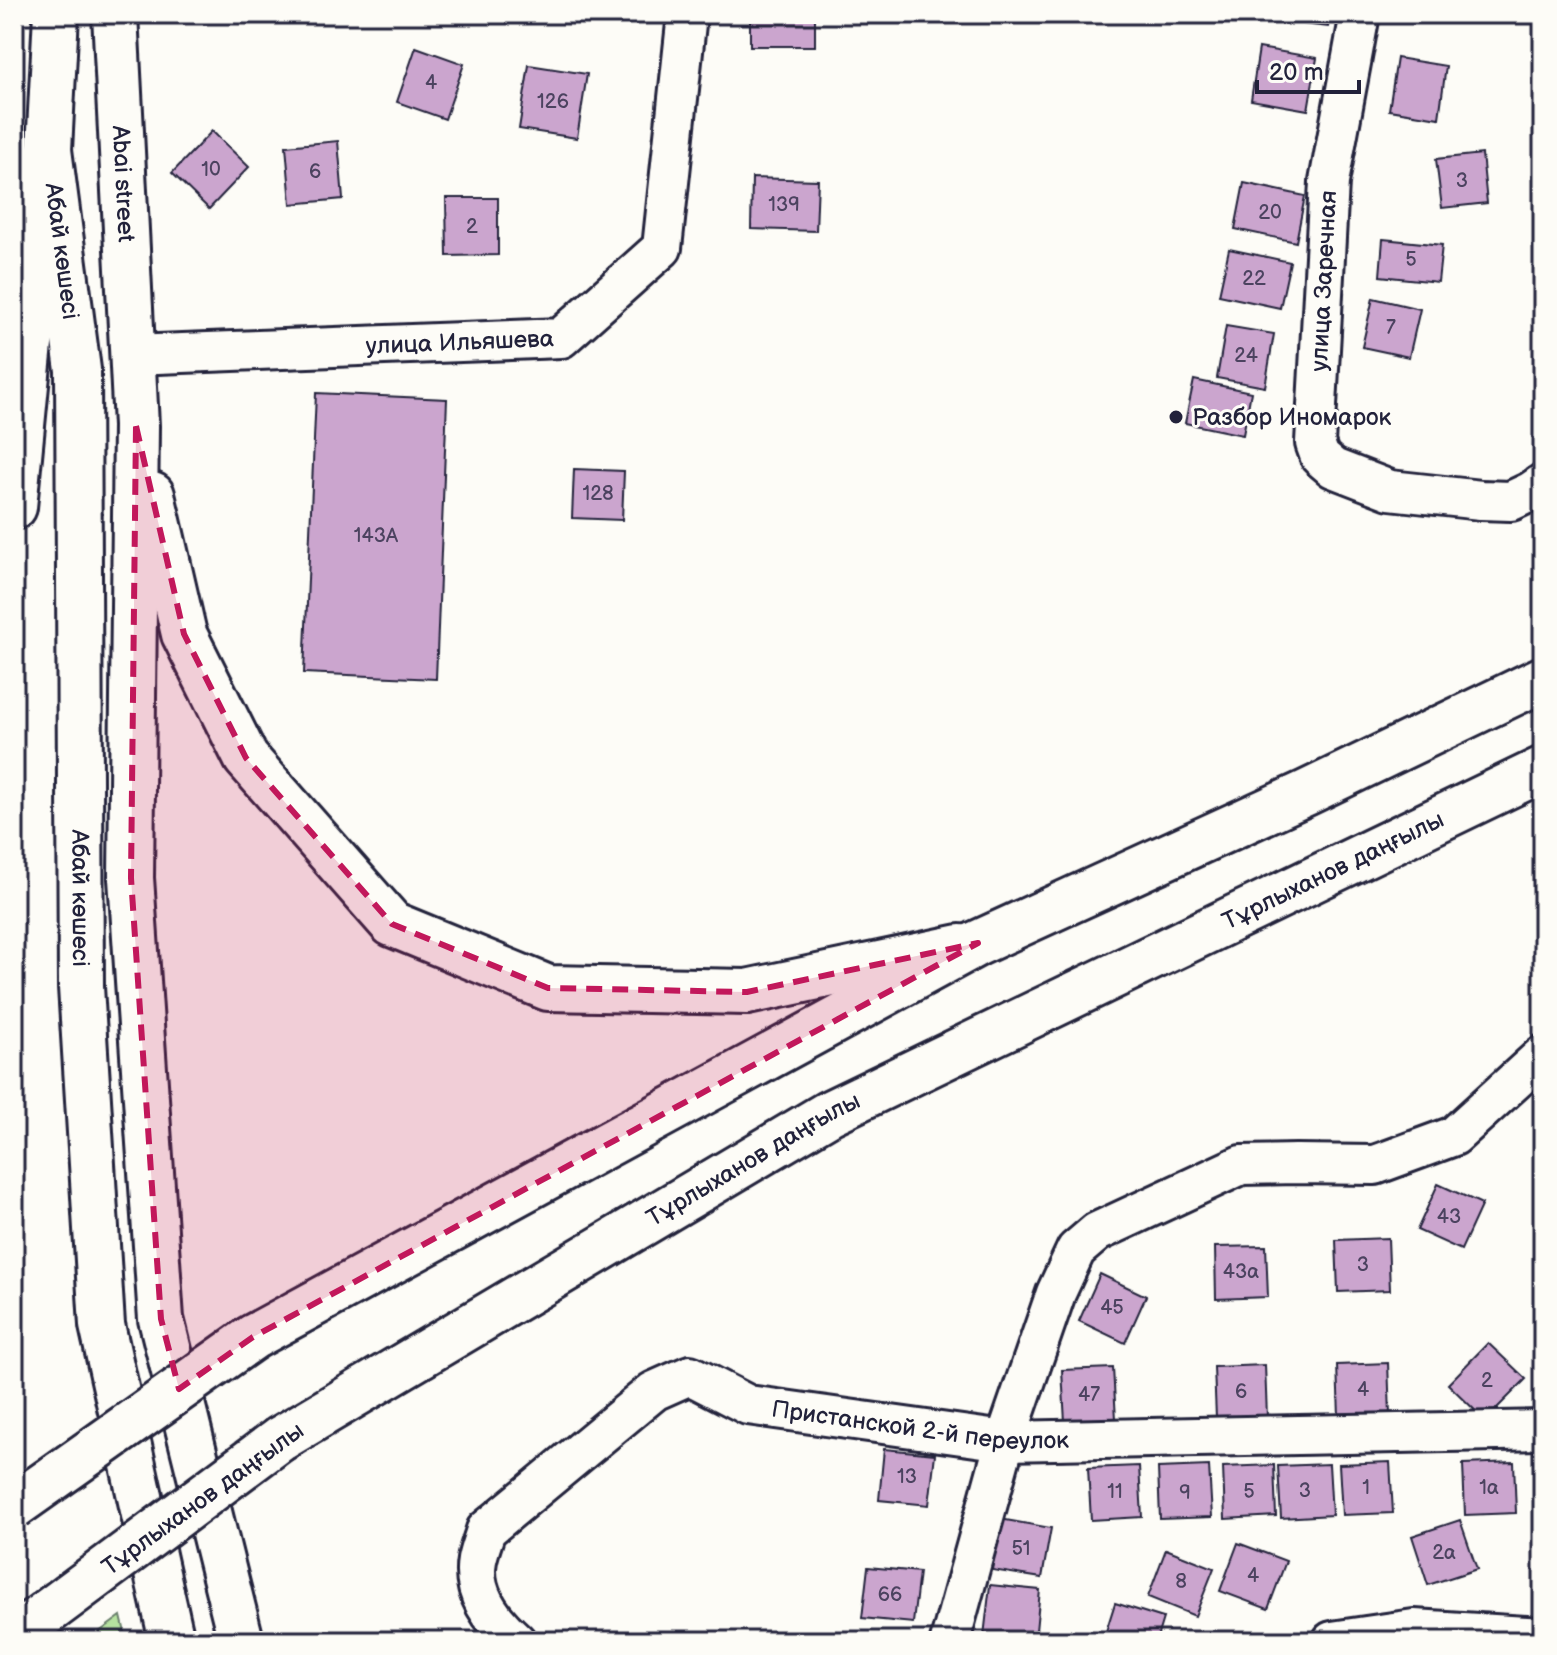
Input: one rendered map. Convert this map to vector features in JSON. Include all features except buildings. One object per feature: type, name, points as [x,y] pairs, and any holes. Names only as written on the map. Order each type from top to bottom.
[{"type":"main road","points":[[14,507],[49,150],[56,14]]},
{"type":"main road","name":"Abai street","points":[[115,14],[136,426]]},
{"type":"main road","name":"Абай көшесі","points":[[49,150],[78,370],[81,987],[102,1325],[172,1641]]},
{"type":"main road","points":[[136,426],[184,634],[246,758],[392,924],[548,988],[747,992],[978,943]]},
{"type":"main road","points":[[136,426],[131,878],[161,1319],[241,1641]]},
{"type":"main road","points":[[14,1506],[253,1337],[978,943],[1306,793],[1543,679]]},
{"type":"main road","name":"Тұрлыханов даңғылы","points":[[24,1629],[280,1439],[829,1113],[1543,769]]},
{"type":"street","name":"улица Ильяшева","points":[[132,355],[561,338],[662,248],[687,14]]},
{"type":"street","name":"улица Заречная","points":[[1360,14],[1329,182],[1315,443],[1320,457],[1333,468],[1390,490],[1511,501],[1539,482]]},
{"type":"street","points":[[950,1641],[1005,1441],[1056,1293],[1076,1250],[1097,1232],[1241,1165],[1375,1165],[1454,1136],[1543,1055]]},
{"type":"street","name":"Пристанской 2-й переулок","points":[[516,1641],[502,1629],[479,1596],[477,1562],[486,1530],[654,1391],[690,1375],[748,1405],[1005,1441],[1543,1430]]},
{"type":"street","points":[[1332,1641],[1414,1629],[1543,1637]]},
{"type":"highlighted area","points":[[136,426],[184,634],[246,758],[392,924],[548,988],[747,992],[978,943],[253,1337],[179,1389],[161,1319],[131,878]]},
{"type":"green space","points":[[121,1616],[127,1641],[87,1641]]},
{"type":"place","name":"Разбор Иномарок","points":[[1176,417]]}]
